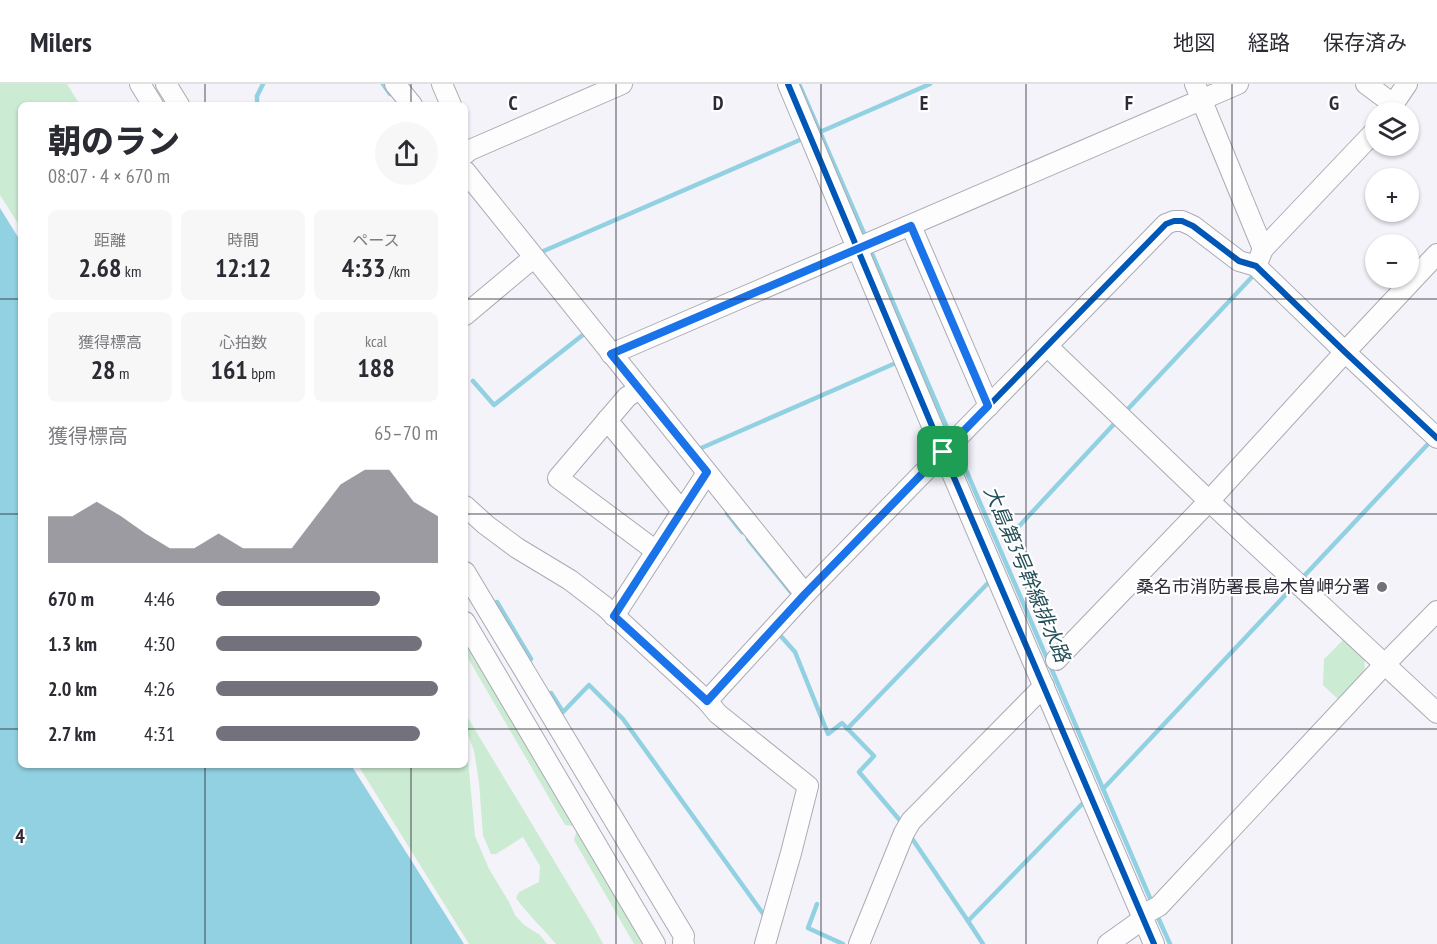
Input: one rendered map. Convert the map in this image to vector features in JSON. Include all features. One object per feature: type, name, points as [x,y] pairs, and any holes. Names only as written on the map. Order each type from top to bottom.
[{"type":"street","points":[[140,84],[151,102]]},
{"type":"street","points":[[166,84],[177,102]]},
{"type":"street","points":[[395,84],[410,102]]},
{"type":"street","points":[[442,84],[450,102]]},
{"type":"street","points":[[468,147],[622,84]]},
{"type":"street","points":[[788,84],[865,246],[950,445],[1044,686],[1149,913],[1154,944]]},
{"type":"street","points":[[611,354],[911,226],[1198,92],[1238,84]]},
{"type":"street","points":[[1366,84],[1385,102]]},
{"type":"street","points":[[1395,102],[1407,84]]},
{"type":"street","points":[[1198,92],[1259,257],[1345,352],[1437,438]]},
{"type":"street","points":[[707,701],[805,594],[1166,224],[1182,221],[1193,226],[1239,261],[1259,257],[1365,142]]},
{"type":"street","points":[[468,175],[805,594]]},
{"type":"street","points":[[911,226],[988,406]]},
{"type":"street","points":[[1056,660],[1209,501],[1437,254]]},
{"type":"street","points":[[468,312],[533,258]]},
{"type":"street","points":[[1047,346],[1209,501],[1437,713]]},
{"type":"street","points":[[639,389],[627,397],[558,478],[656,551]]},
{"type":"street","points":[[607,420],[682,511]]},
{"type":"street","points":[[614,616],[707,472]]},
{"type":"street","points":[[468,509],[517,548],[570,580],[614,616],[707,701],[718,714],[808,786],[765,944]]},
{"type":"street","points":[[468,577],[684,936],[684,944]]},
{"type":"street","points":[[1108,944],[1149,913],[1437,611]]},
{"type":"street","points":[[468,627],[655,944]]},
{"type":"street","points":[[859,944],[911,821],[1044,686]]},
{"type":"green space","points":[[0,84],[67,84],[78,102],[18,102],[18,223],[0,195]]},
{"type":"green space","points":[[1346,637],[1364,654],[1365,675],[1341,699],[1338,699],[1323,685],[1324,659]]},
{"type":"green space","points":[[468,641],[576,824],[565,825],[468,658]]},
{"type":"green space","points":[[468,718],[603,944],[556,944],[516,898],[519,892],[539,882],[540,866],[523,837],[496,854],[491,854],[483,835],[474,751],[468,735]]},
{"type":"green space","points":[[468,759],[475,836],[489,869],[515,915],[524,925],[540,935],[547,944],[469,944],[360,768],[468,768]]},
{"type":"green space","points":[[577,830],[647,944],[634,944],[574,840]]},
{"type":"water","points":[[0,208],[18,237],[18,768],[353,768],[464,944],[0,944]]},
{"type":"waterway","points":[[257,102],[257,96],[263,84]]},
{"type":"waterway","points":[[383,84],[390,94]]},
{"type":"waterway","name":"大島第3号幹線排水路","points":[[799,84],[866,238]]},
{"type":"waterway","points":[[820,132],[930,84]]},
{"type":"waterway","points":[[539,253],[802,139]]},
{"type":"waterway","name":"大島第3号幹線排水路","points":[[870,249],[951,437]]},
{"type":"waterway","points":[[1127,410],[1251,278]]},
{"type":"waterway","points":[[473,381],[494,405],[584,334]]},
{"type":"waterway","points":[[699,449],[898,362]]},
{"type":"waterway","points":[[1009,537],[1115,423]]},
{"type":"waterway","points":[[1305,575],[1428,444]]},
{"type":"waterway","name":"大島第3号幹線排水路","points":[[956,447],[1153,905]]},
{"type":"waterway","points":[[727,513],[742,532]]},
{"type":"waterway","points":[[748,539],[794,596]]},
{"type":"waterway","points":[[847,729],[989,582]]},
{"type":"waterway","points":[[1103,789],[1291,589]]},
{"type":"waterway","points":[[497,602],[531,659]]},
{"type":"waterway","points":[[779,634],[795,652],[828,734],[842,723],[874,756],[859,772],[903,824],[902,826]]},
{"type":"waterway","points":[[551,693],[563,712],[589,685],[623,719],[764,915]]},
{"type":"waterway","points":[[911,837],[968,921],[1084,802]]},
{"type":"waterway","points":[[817,904],[808,928],[843,944]]},
{"type":"waterway","name":"大島第3号幹線排水路","points":[[1156,913],[1170,944]]},
{"type":"waterway","points":[[968,921],[983,944]]},
{"type":"cycle path","points":[[788,84],[1154,944]]},
{"type":"cycle path","points":[[707,701],[805,594],[1166,224],[1174,221],[1182,221],[1193,226],[1239,261],[1256,266],[1437,438]]},
{"type":"place","name":"桑名市消防署長島木曽岬分署","points":[[1382,587]]},
{"type":"route","points":[[911,226],[988,406],[943,452],[805,594],[707,701],[614,616],[707,472],[611,354],[911,226]]}]
